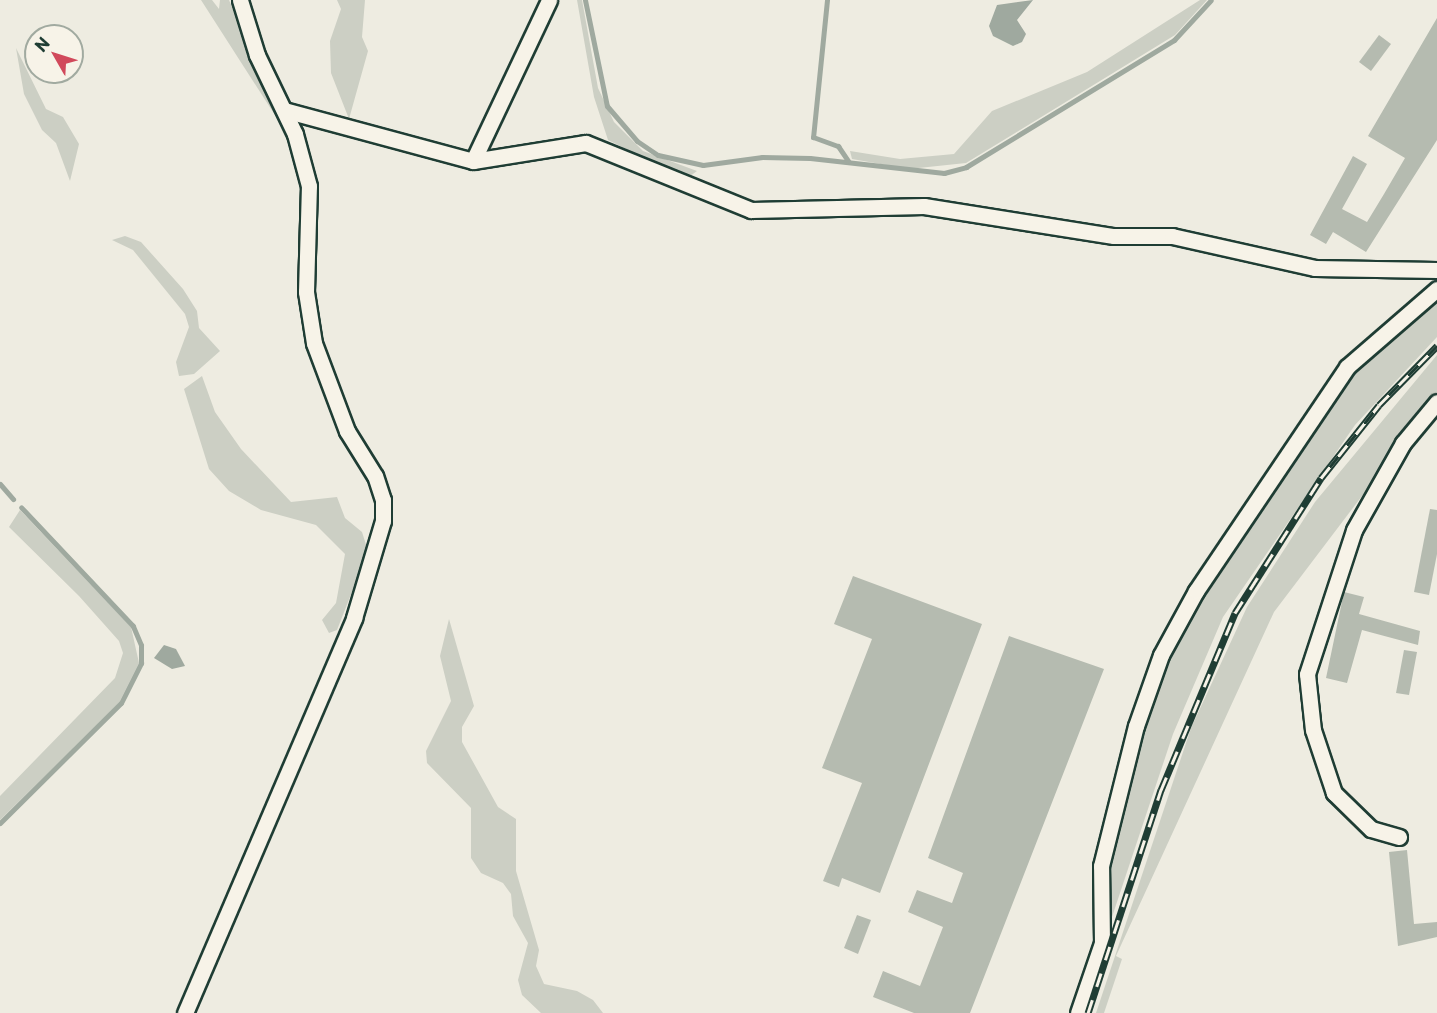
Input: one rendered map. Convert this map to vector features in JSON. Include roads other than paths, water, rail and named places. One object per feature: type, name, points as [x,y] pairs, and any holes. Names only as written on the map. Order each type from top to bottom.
[{"type":"street","points":[[185,1013],[354,618],[383,521],[383,500],[375,476],[347,430],[314,344],[306,292],[309,186],[284,110],[257,55],[240,0]]},
{"type":"street","points":[[473,161],[549,0]]},
{"type":"street","points":[[284,110],[473,161],[586,143],[751,210],[924,206],[1114,236],[1172,236],[1315,268],[1437,270]]},
{"type":"street","points":[[1078,1013],[1102,943],[1101,866],[1136,726],[1161,655],[1196,591],[1341,375],[1437,289]]},
{"type":"street","points":[[1399,837],[1371,829],[1334,793],[1312,730],[1307,674],[1354,530],[1403,443],[1437,402]]},
{"type":"waterway","points":[[585,0],[607,106],[637,141],[658,155],[703,165],[762,157],[810,158],[944,173],[966,167],[1174,40],[1211,0]]},
{"type":"waterway","points":[[827,0],[813,137],[838,146],[848,161]]},
{"type":"waterway","points":[[0,484],[13,499]]},
{"type":"waterway","points":[[0,823],[121,703],[141,663],[141,645],[133,626],[21,507]]},
{"type":"railway","points":[[1088,1013],[1161,790],[1235,613],[1321,478],[1379,405],[1437,346]]}]
